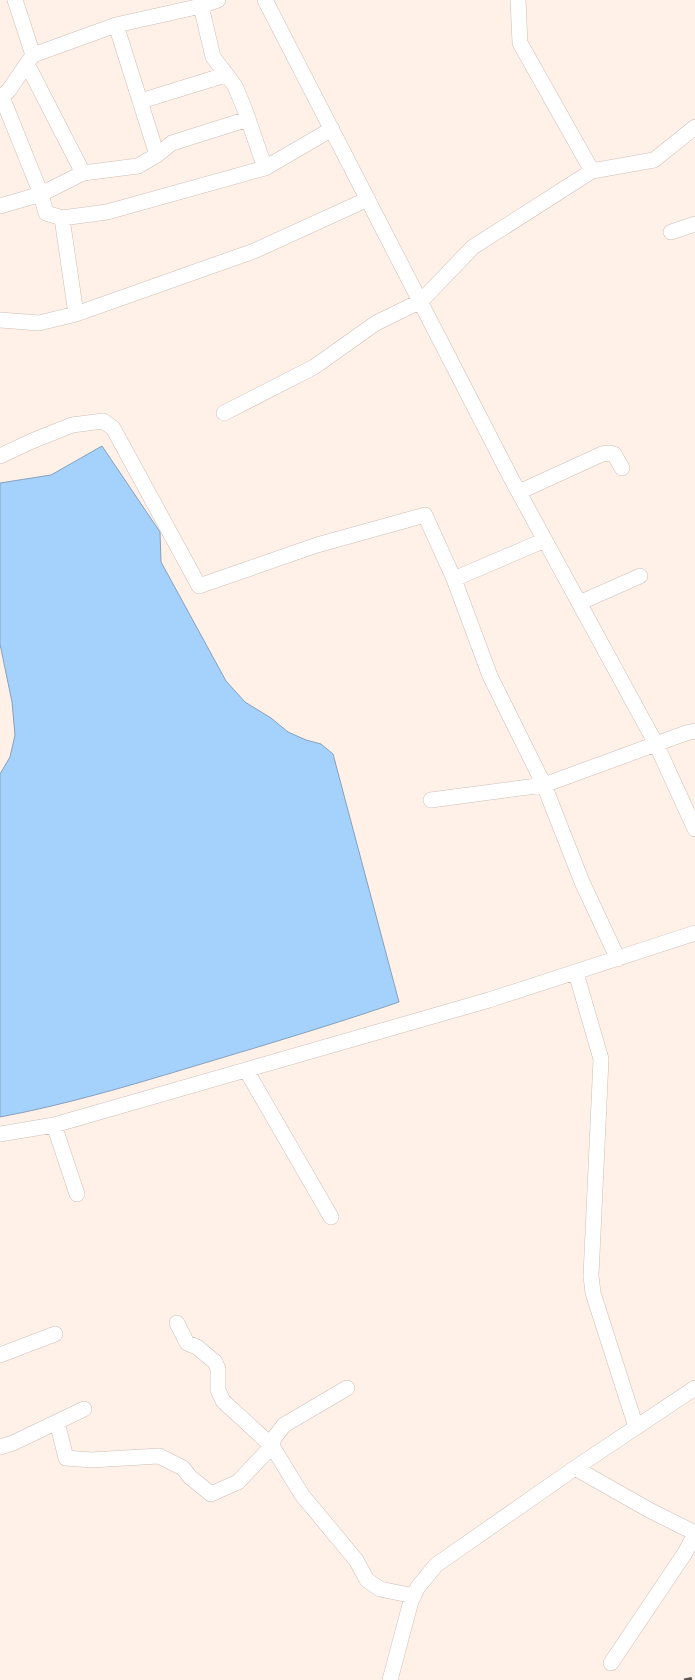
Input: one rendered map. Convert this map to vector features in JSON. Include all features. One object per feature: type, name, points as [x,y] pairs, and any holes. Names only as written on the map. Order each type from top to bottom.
[{"type":"street","points":[[15,0],[30,60],[82,173]]},
{"type":"street","points":[[218,0],[201,6],[116,25],[30,60],[10,90],[1,98],[41,194],[46,212],[62,218],[107,212],[265,168],[332,129]]},
{"type":"street","points":[[265,0],[519,492],[656,744],[695,829]]},
{"type":"street","points":[[518,0],[520,43],[592,171]]},
{"type":"street","points":[[201,6],[213,57],[235,86],[265,168]]},
{"type":"street","points":[[116,25],[157,155]]},
{"type":"street","points":[[141,101],[225,74]]},
{"type":"street","points":[[0,206],[41,194],[82,173],[138,166],[157,155],[172,143],[248,119]]},
{"type":"street","points":[[224,413],[314,367],[376,323],[420,301],[473,247],[592,171],[654,160],[695,127]]},
{"type":"street","points":[[0,320],[38,323],[76,314],[254,251],[368,200]]},
{"type":"street","points":[[62,218],[76,314]]},
{"type":"street","points":[[671,232],[695,224]]},
{"type":"street","points":[[0,456],[32,440],[72,425],[103,421],[113,428],[199,586],[317,545],[426,515],[454,579],[490,676],[544,785],[582,882],[618,959]]},
{"type":"street","points":[[519,492],[609,452],[614,454],[622,468]]},
{"type":"street","points":[[454,579],[545,540]]},
{"type":"street","points":[[579,603],[640,576]]},
{"type":"street","points":[[431,800],[544,785],[695,731]]},
{"type":"street","points":[[0,1134],[54,1125],[489,1000],[576,973],[695,933]]},
{"type":"street","points":[[576,973],[601,1059],[591,1276],[593,1293],[636,1427]]},
{"type":"street","points":[[246,1070],[331,1216]]},
{"type":"street","points":[[54,1125],[77,1194]]},
{"type":"street","points":[[177,1324],[187,1343],[197,1347],[215,1362],[218,1369],[218,1390],[223,1401],[272,1446],[302,1495],[356,1560],[368,1580],[380,1589],[414,1596]]},
{"type":"street","points":[[0,1355],[55,1334]]},
{"type":"street","points":[[57,1422],[66,1458],[91,1460],[159,1456],[183,1468],[190,1477],[211,1494],[238,1482],[272,1446],[274,1438],[284,1425],[347,1388]]},
{"type":"street","points":[[390,1680],[407,1612],[414,1596],[427,1575],[436,1565],[575,1468],[695,1388]]},
{"type":"street","points":[[0,1447],[13,1443],[84,1409]]},
{"type":"street","points":[[575,1468],[630,1500],[695,1533],[685,1553],[611,1663]]},
{"type":"water","points":[[102,446],[160,532],[161,562],[226,681],[245,702],[271,718],[288,732],[306,740],[321,744],[333,754],[399,1002],[294,1036],[141,1082],[71,1101],[0,1117],[0,774],[10,757],[15,735],[12,702],[0,644],[0,483],[51,475]]},
{"type":"railway","points":[[684,1680],[695,1678]]}]
